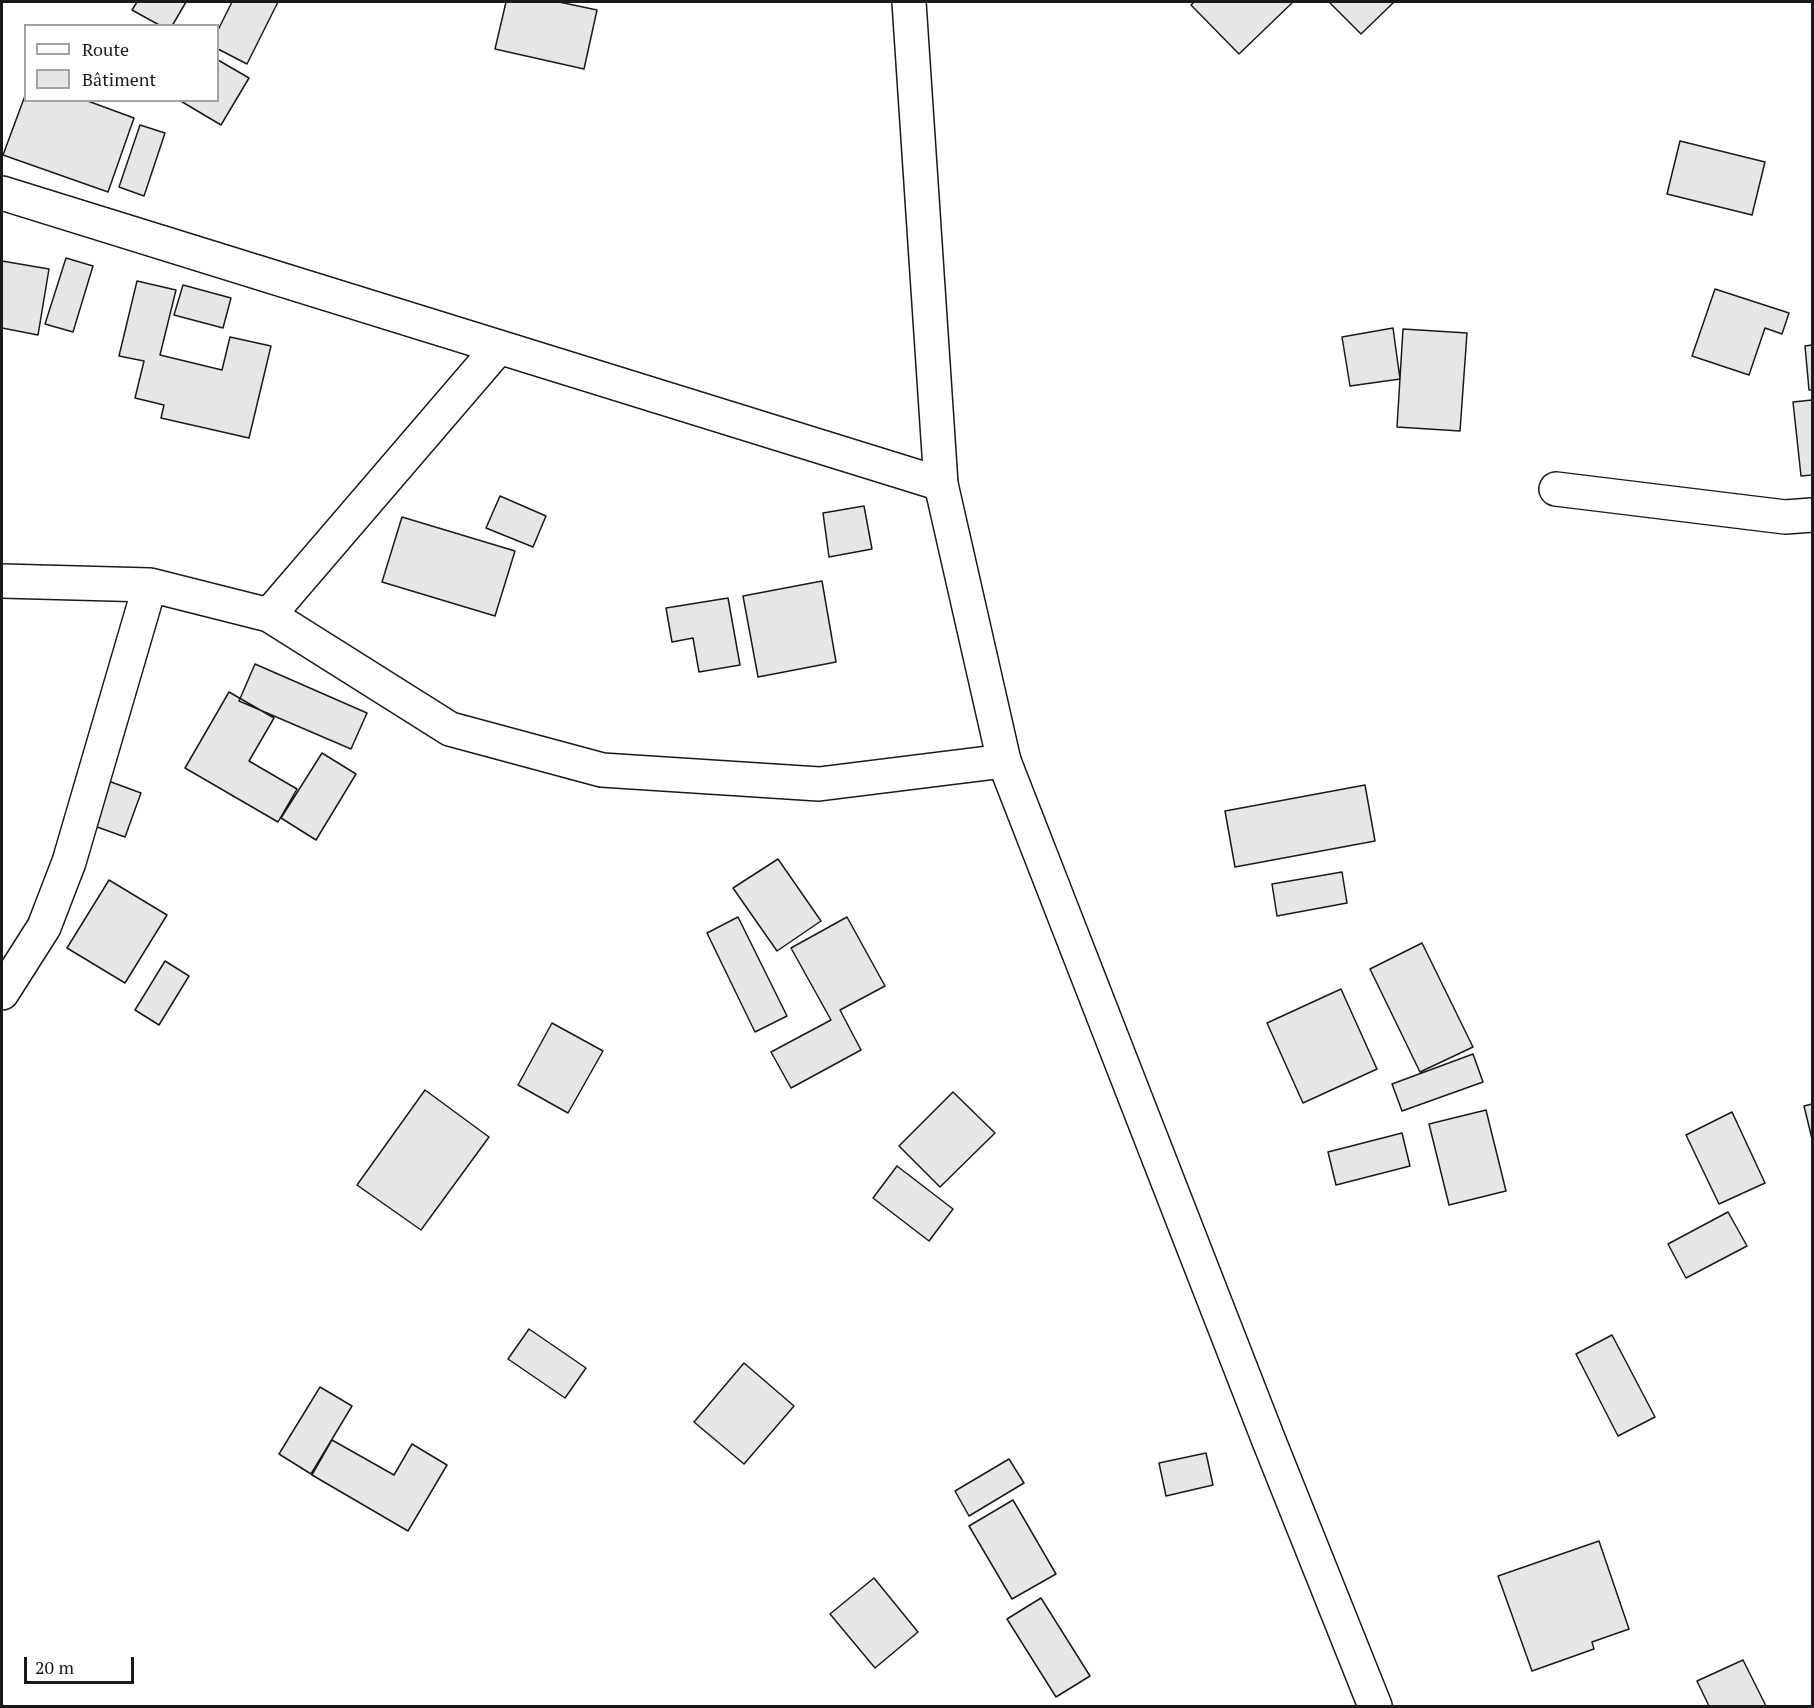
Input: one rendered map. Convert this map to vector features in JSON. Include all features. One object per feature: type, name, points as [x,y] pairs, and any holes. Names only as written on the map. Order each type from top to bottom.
[{"type":"street","points":[[909,2],[940,484],[1004,760],[1375,1707]]},
{"type":"street","points":[[2,193],[940,484]]},
{"type":"street","points":[[269,615],[498,346]]},
{"type":"street","points":[[1556,489],[1785,517],[1812,515]]},
{"type":"street","points":[[2,581],[150,585],[269,615],[450,729],[602,770],[819,784],[1004,760]]},
{"type":"street","points":[[2,993],[44,927],[69,862],[150,585]]},
{"type":"building","points":[[137,2],[186,2],[173,24],[157,24],[132,10]]},
{"type":"building","points":[[232,2],[278,2],[247,64],[219,50],[219,28]]},
{"type":"building","points":[[506,2],[559,2],[597,10],[584,69],[495,49]]},
{"type":"building","points":[[1194,2],[1293,2],[1239,54],[1191,5]]},
{"type":"building","points":[[1329,2],[1391,2],[1393,3],[1361,34]]},
{"type":"building","points":[[219,61],[249,78],[221,125],[182,102],[219,102]]},
{"type":"building","points":[[24,98],[24,102],[90,102],[134,118],[108,192],[3,155]]},
{"type":"building","points":[[140,125],[165,133],[144,196],[119,187]]},
{"type":"building","points":[[1680,141],[1765,162],[1752,215],[1667,194]]},
{"type":"building","points":[[66,258],[93,266],[73,332],[45,324]]},
{"type":"building","points":[[2,261],[49,269],[38,335],[2,328]]},
{"type":"building","points":[[137,281],[176,290],[160,355],[222,370],[230,337],[271,346],[249,438],[161,418],[164,405],[135,398],[144,361],[119,356]]},
{"type":"building","points":[[183,285],[231,298],[223,328],[174,315]]},
{"type":"building","points":[[1715,289],[1789,313],[1782,334],[1765,328],[1749,375],[1692,356]]},
{"type":"building","points":[[1393,328],[1400,379],[1350,386],[1342,337]]},
{"type":"building","points":[[1403,329],[1467,333],[1460,431],[1397,427]]},
{"type":"building","points":[[1812,345],[1812,390],[1809,390],[1805,346]]},
{"type":"building","points":[[1812,400],[1812,475],[1801,476],[1793,402]]},
{"type":"building","points":[[500,496],[546,516],[533,547],[486,528]]},
{"type":"building","points":[[864,506],[872,549],[829,557],[823,513]]},
{"type":"building","points":[[402,517],[515,551],[495,616],[382,582]]},
{"type":"building","points":[[822,581],[836,662],[758,677],[743,596]]},
{"type":"building","points":[[728,598],[740,665],[699,672],[693,638],[672,642],[666,608]]},
{"type":"building","points":[[255,664],[367,713],[351,749],[239,701]]},
{"type":"building","points":[[229,692],[274,718],[249,761],[297,789],[278,822],[185,768]]},
{"type":"building","points":[[322,753],[356,774],[316,840],[281,818]]},
{"type":"building","points":[[103,779],[141,793],[125,837],[86,823]]},
{"type":"building","points":[[1365,785],[1375,841],[1235,867],[1225,811]]},
{"type":"building","points":[[778,859],[821,921],[777,951],[733,888]]},
{"type":"building","points":[[1342,872],[1347,903],[1277,916],[1272,884]]},
{"type":"building","points":[[109,880],[167,915],[125,983],[67,948]]},
{"type":"building","points":[[738,917],[787,1016],[755,1032],[707,933]]},
{"type":"building","points":[[847,917],[885,986],[840,1010],[861,1050],[791,1088],[771,1052],[831,1020],[791,948]]},
{"type":"building","points":[[1422,943],[1473,1047],[1420,1072],[1370,969]]},
{"type":"building","points":[[165,961],[189,976],[159,1025],[135,1010]]},
{"type":"building","points":[[1341,989],[1377,1069],[1303,1103],[1267,1023]]},
{"type":"building","points":[[552,1023],[603,1051],[568,1113],[518,1085]]},
{"type":"building","points":[[1473,1054],[1483,1082],[1402,1111],[1392,1084]]},
{"type":"building","points":[[425,1090],[489,1137],[421,1230],[357,1185]]},
{"type":"building","points":[[953,1092],[995,1133],[940,1187],[899,1146]]},
{"type":"building","points":[[1812,1104],[1812,1139],[1804,1106]]},
{"type":"building","points":[[1486,1110],[1506,1191],[1449,1205],[1429,1124]]},
{"type":"building","points":[[1732,1112],[1765,1183],[1719,1204],[1686,1135]]},
{"type":"building","points":[[1402,1133],[1410,1166],[1336,1185],[1328,1152]]},
{"type":"building","points":[[897,1166],[953,1209],[929,1241],[873,1198]]},
{"type":"building","points":[[1728,1212],[1747,1246],[1686,1278],[1668,1244]]},
{"type":"building","points":[[529,1329],[586,1368],[565,1398],[508,1359]]},
{"type":"building","points":[[1612,1335],[1655,1417],[1618,1436],[1576,1354]]},
{"type":"building","points":[[744,1363],[794,1406],[744,1464],[694,1422]]},
{"type":"building","points":[[320,1387],[352,1406],[311,1474],[279,1454]]},
{"type":"building","points":[[332,1440],[394,1475],[412,1444],[447,1465],[408,1531],[312,1475]]},
{"type":"building","points":[[1206,1453],[1213,1485],[1166,1496],[1159,1463]]},
{"type":"building","points":[[1009,1459],[1024,1483],[969,1516],[955,1491]]},
{"type":"building","points":[[1013,1500],[1056,1574],[1012,1599],[969,1526]]},
{"type":"building","points":[[1599,1541],[1629,1629],[1592,1642],[1594,1649],[1532,1671],[1498,1576]]},
{"type":"building","points":[[874,1578],[918,1632],[875,1668],[830,1614]]},
{"type":"building","points":[[1041,1598],[1090,1676],[1056,1697],[1007,1619]]},
{"type":"building","points":[[1743,1660],[1766,1706],[1709,1706],[1697,1681]]}]
